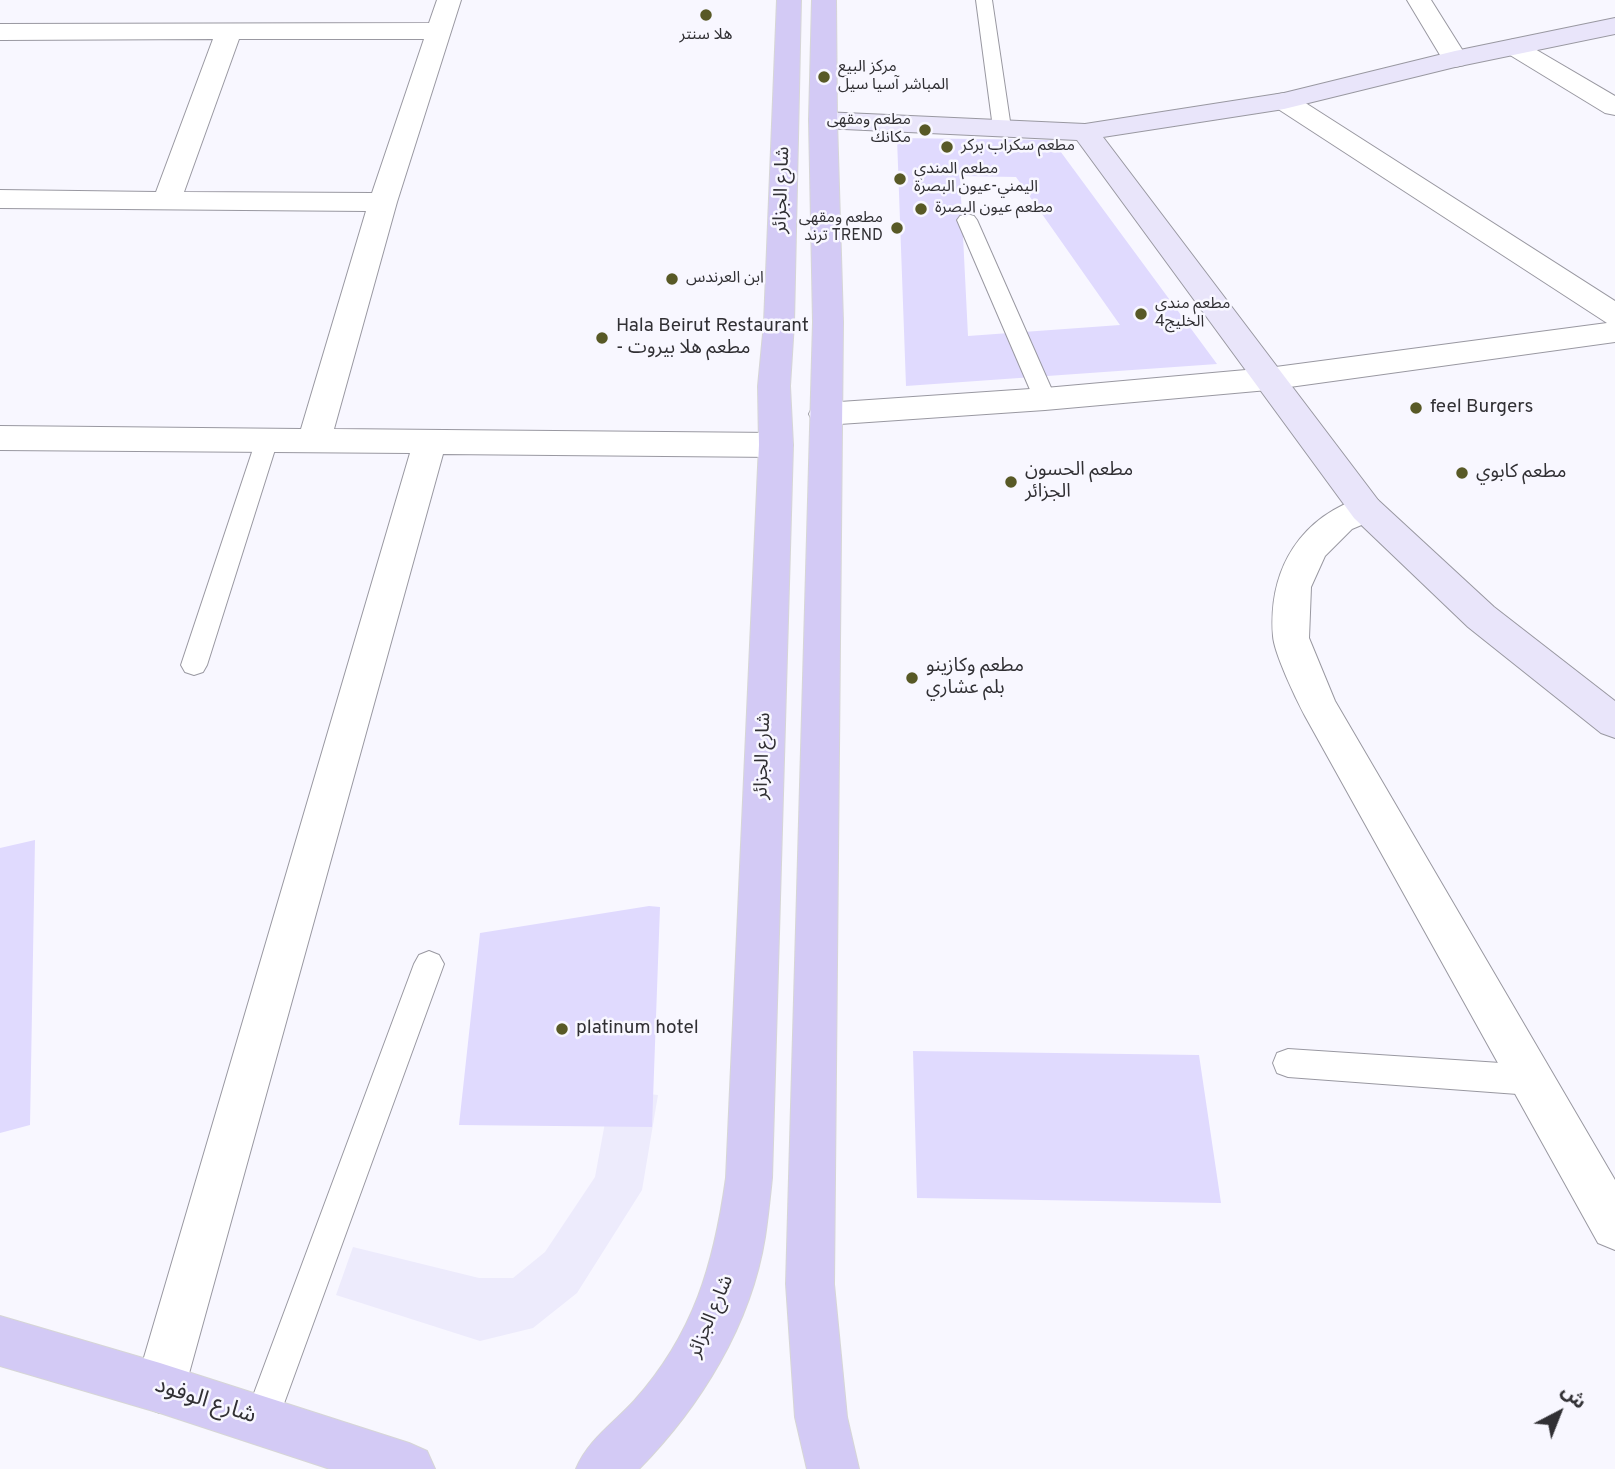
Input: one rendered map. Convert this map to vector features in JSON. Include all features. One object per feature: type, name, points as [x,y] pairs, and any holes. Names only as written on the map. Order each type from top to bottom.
[{"type":"main road","name":"شارع الجزائر","points":[[603,1469],[653,1418],[693,1361],[723,1301],[741,1238],[748,1178],[776,445],[774,386],[779,323],[789,0]]},
{"type":"main road","name":"شارع الجزائر","points":[[824,0],[823,120],[828,322],[810,1284],[821,1417],[833,1469]]},
{"type":"main road","points":[[779,323],[804,326],[828,322]]},
{"type":"main road","points":[[774,386],[800,380],[826,400]]},
{"type":"main road","name":"شارع الوفود","points":[[0,1341],[160,1388],[409,1469]]},
{"type":"street","points":[[314,441],[383,202],[449,0]]},
{"type":"street","points":[[1419,0],[1455,59]]},
{"type":"street","points":[[823,120],[1084,132],[1284,101],[1455,59],[1615,26]]},
{"type":"street","points":[[167,200],[229,31]]},
{"type":"street","points":[[0,33],[440,31]]},
{"type":"street","points":[[1514,47],[1615,107]]},
{"type":"street","points":[[1284,101],[1615,315]]},
{"type":"street","points":[[1084,132],[1366,509],[1481,617],[1615,722]]},
{"type":"street","points":[[0,199],[383,202]]},
{"type":"street","points":[[826,400],[1045,399],[1268,379],[1615,332]]},
{"type":"street","points":[[0,438],[776,445]]},
{"type":"street","points":[[160,1388],[430,442]]},
{"type":"street","points":[[1366,509],[1340,520],[1311,548],[1293,587],[1290,638],[1318,705],[1615,1226]]},
{"type":"lane","points":[[985,0],[1002,128]]},
{"type":"lane","points":[[967,220],[1045,399]]},
{"type":"lane","points":[[194,665],[267,440]]},
{"type":"lane","points":[[261,1420],[429,964]]},
{"type":"lane","points":[[1289,1063],[1531,1080]]},
{"type":"shaded area","points":[[611,1090],[658,1095],[642,1190],[577,1293],[533,1328],[480,1341],[336,1295],[353,1247],[479,1278],[513,1278],[545,1252],[595,1177]]},
{"type":"building","points":[[897,138],[1052,140],[1217,364],[906,386]],"holes":[[[960,176],[1016,177],[1120,325],[968,336]]]},
{"type":"building","points":[[35,840],[30,1125],[0,1133],[0,848]]},
{"type":"building","name":"platinum hotel","points":[[649,906],[660,907],[652,1127],[459,1125],[480,933]]},
{"type":"building","points":[[913,1051],[1199,1055],[1221,1203],[917,1198]]},
{"type":"place","name":"هلا سنتر","points":[[706,15]]},
{"type":"place","name":"مركز البيع المباشر آسيا سيل","points":[[824,77]]},
{"type":"place","name":"مطعم ومقهى مكانك","points":[[925,130]]},
{"type":"place","name":"مطعم سكراب بركر","points":[[947,147]]},
{"type":"place","name":"مطعم المندي اليمني-عيون البصرة","points":[[900,179]]},
{"type":"place","name":"مطعم عيون البصرة","points":[[921,209]]},
{"type":"place","name":"مطعم ومقهى ترند TREND","points":[[897,228]]},
{"type":"place","name":"ابن العرندس","points":[[672,279]]},
{"type":"place","name":"مطعم مندي الخليج4","points":[[1141,314]]},
{"type":"place","name":"Hala Beirut Restaurant - مطعم هلا بيروت","points":[[602,338]]},
{"type":"place","name":"feel Burgers","points":[[1416,408]]},
{"type":"place","name":"مطعم كابوي","points":[[1462,473]]},
{"type":"place","name":"مطعم الحسون الجزائر","points":[[1011,482]]},
{"type":"place","name":"مطعم وكازينو بلم عشاري","points":[[912,678]]},
{"type":"place","name":"platinum hotel","points":[[562,1029]]}]
